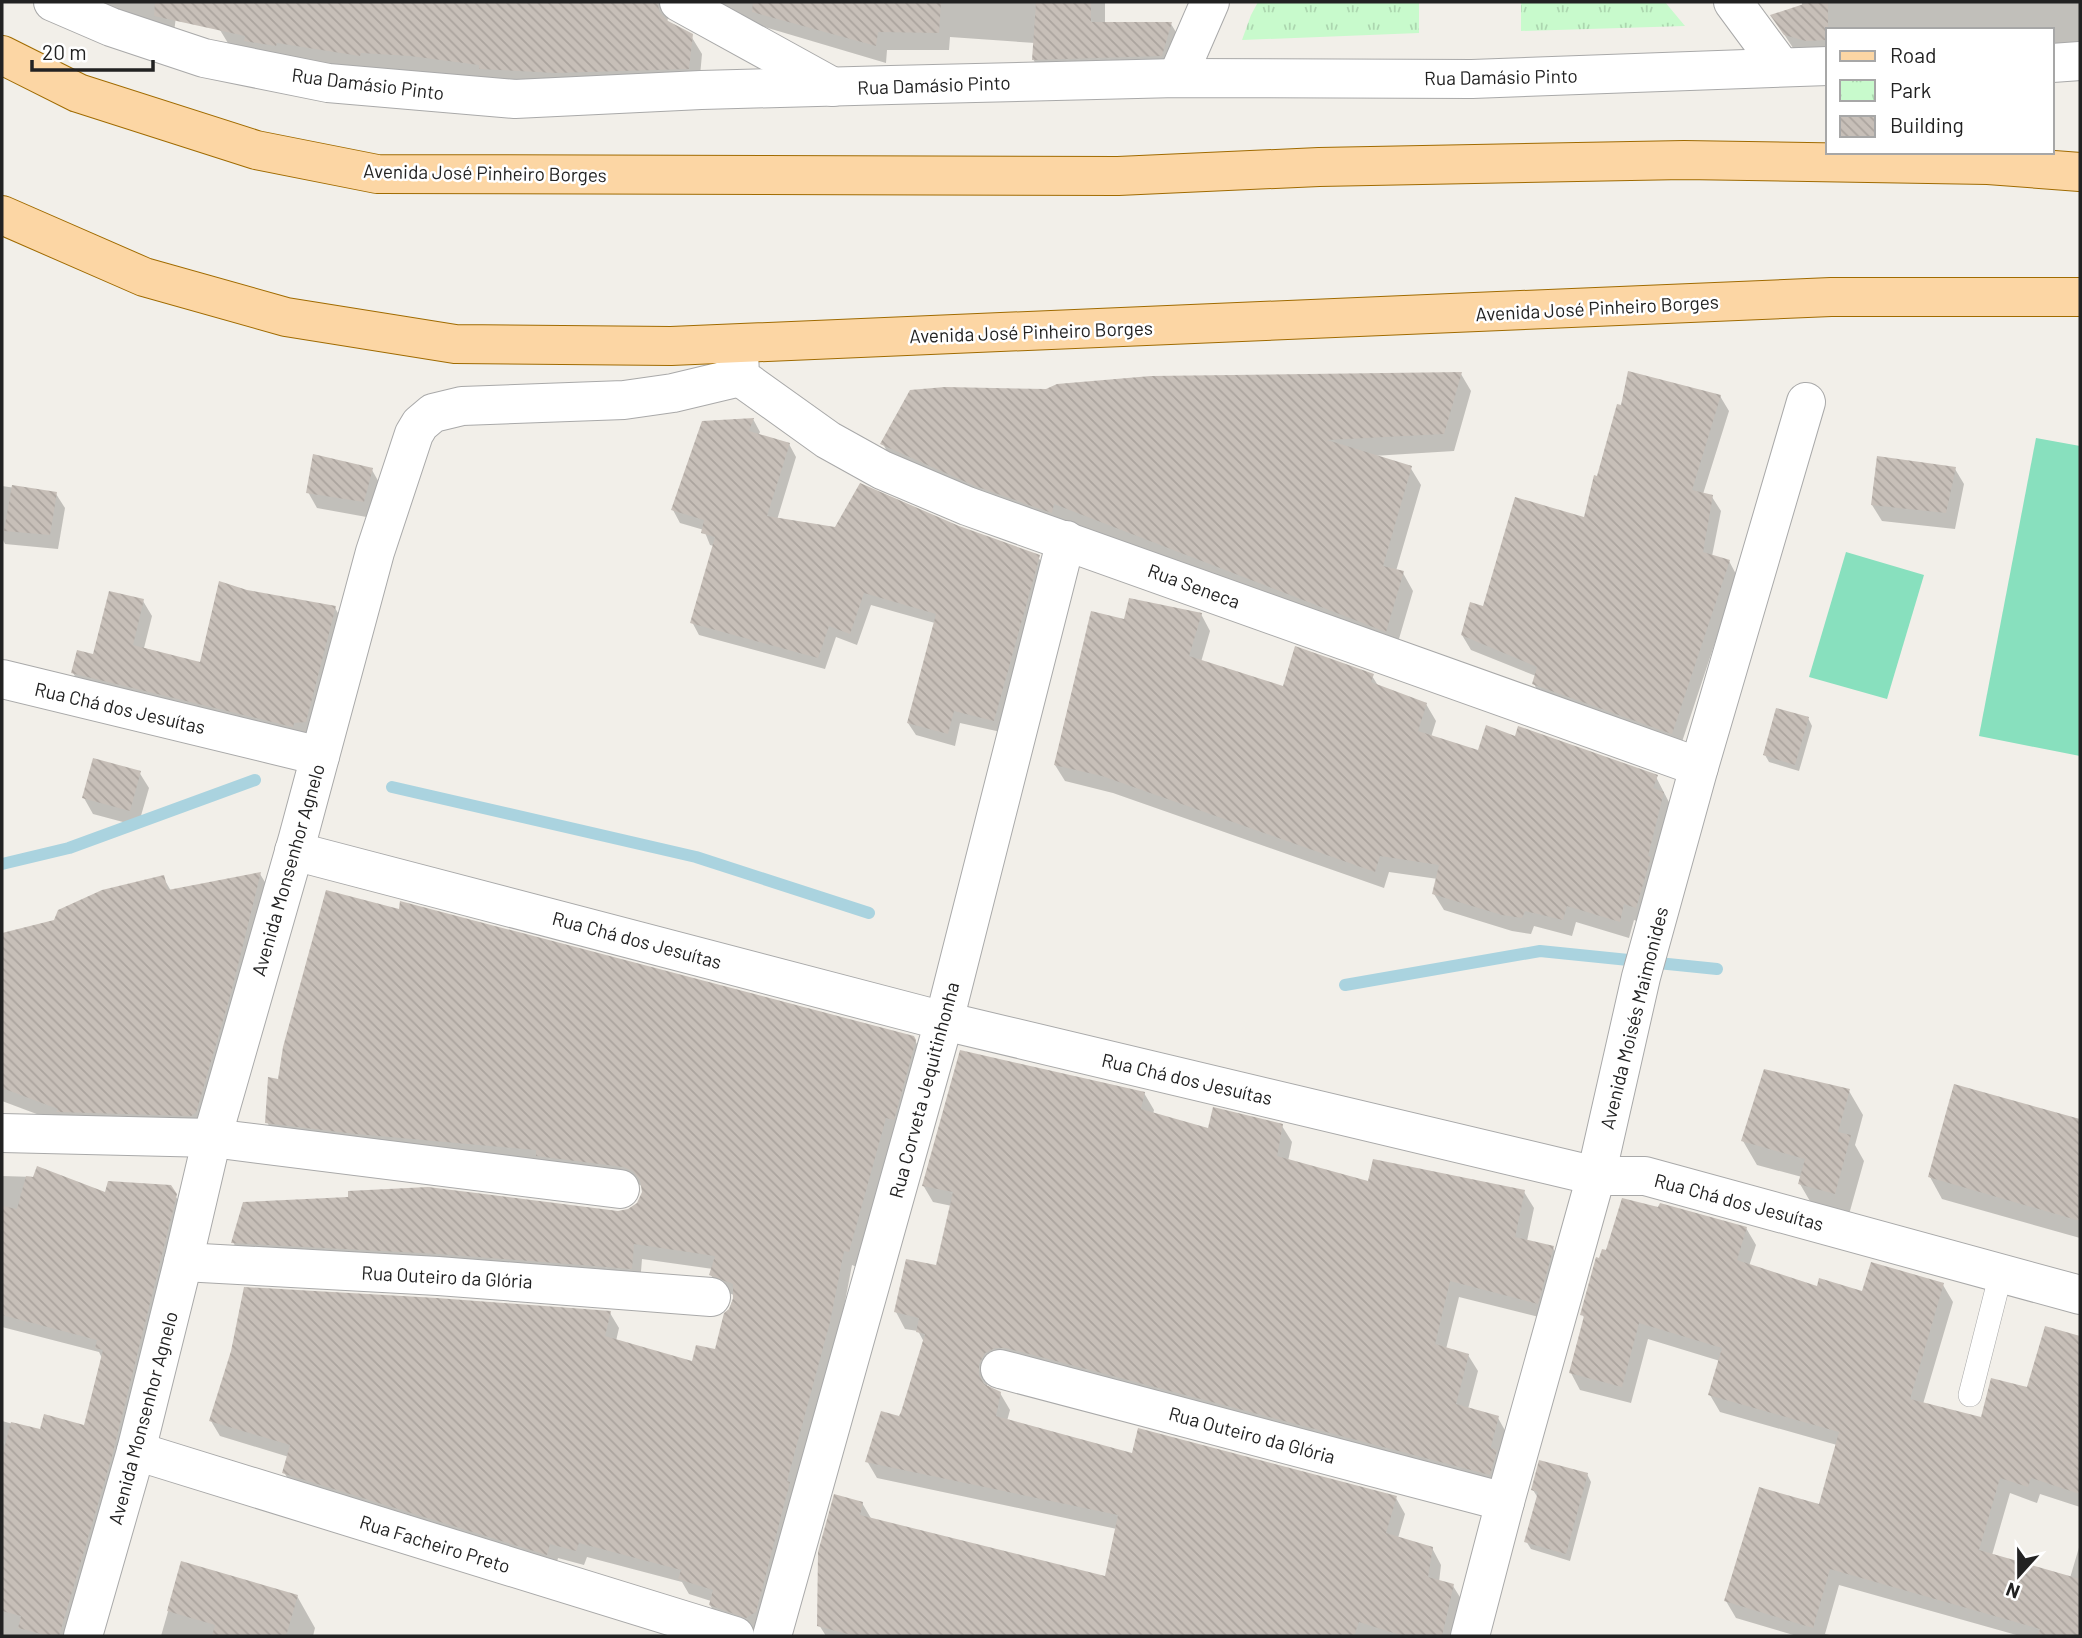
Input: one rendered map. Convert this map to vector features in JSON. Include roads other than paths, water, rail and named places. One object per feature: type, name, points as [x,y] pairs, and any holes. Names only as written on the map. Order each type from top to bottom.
[{"type":"main road","name":"Avenida José Pinheiro Borges","points":[[2,55],[78,93],[205,134],[256,150],[377,174],[1118,176],[1319,167],[1684,160],[1988,165],[2080,172]]},
{"type":"main road","name":"Avenida José Pinheiro Borges","points":[[2,215],[145,276],[286,317],[455,344],[645,346],[739,360],[1831,297],[2080,297]]},
{"type":"street","name":"Rua Damásio Pinto","points":[[53,2],[111,27],[204,58],[328,83],[515,99],[701,90],[1177,78],[1472,79],[1826,66]]},
{"type":"street","points":[[679,2],[833,88]]},
{"type":"street","points":[[1177,78],[1210,2]]},
{"type":"street","points":[[1733,2],[1782,67]]},
{"type":"street","points":[[2054,63],[2080,61]]},
{"type":"street","name":"Rua Seneca","points":[[739,360],[828,440],[882,470],[967,506],[1699,767]]},
{"type":"street","name":"Avenida Monsenhor Agnelo","points":[[83,1636],[135,1451],[212,1138],[379,540],[401,467],[414,435],[420,424],[433,413],[462,405],[624,400],[673,393],[739,360]]},
{"type":"street","name":"Avenida Moisés Maimonides","points":[[1470,1636],[1596,1176],[1641,977],[1699,767],[1806,402]]},
{"type":"street","name":"Rua Corveta Jequitinhonha","points":[[772,1636],[944,1021],[1066,540]]},
{"type":"street","name":"Rua Chá dos Jesuítas","points":[[2,679],[319,761]]},
{"type":"street","name":"Rua Chá dos Jesuítas","points":[[296,844],[944,1021],[1596,1176],[1645,1176],[2080,1295]]},
{"type":"street","points":[[2,1133],[212,1138],[620,1189]]},
{"type":"street","name":"Rua Outeiro da Glória","points":[[183,1262],[492,1279],[711,1297]]},
{"type":"street","name":"Rua Outeiro da Glória","points":[[1000,1369],[1505,1502]]},
{"type":"street","name":"Rua Facheiro Preto","points":[[135,1451],[736,1636]]},
{"type":"lane","points":[[1970,1395],[2001,1273]]},
{"type":"waterway","points":[[2,864],[69,848],[255,780]]},
{"type":"waterway","points":[[392,787],[696,857],[869,913]]},
{"type":"waterway","points":[[1345,985],[1540,951],[1717,969]]}]
